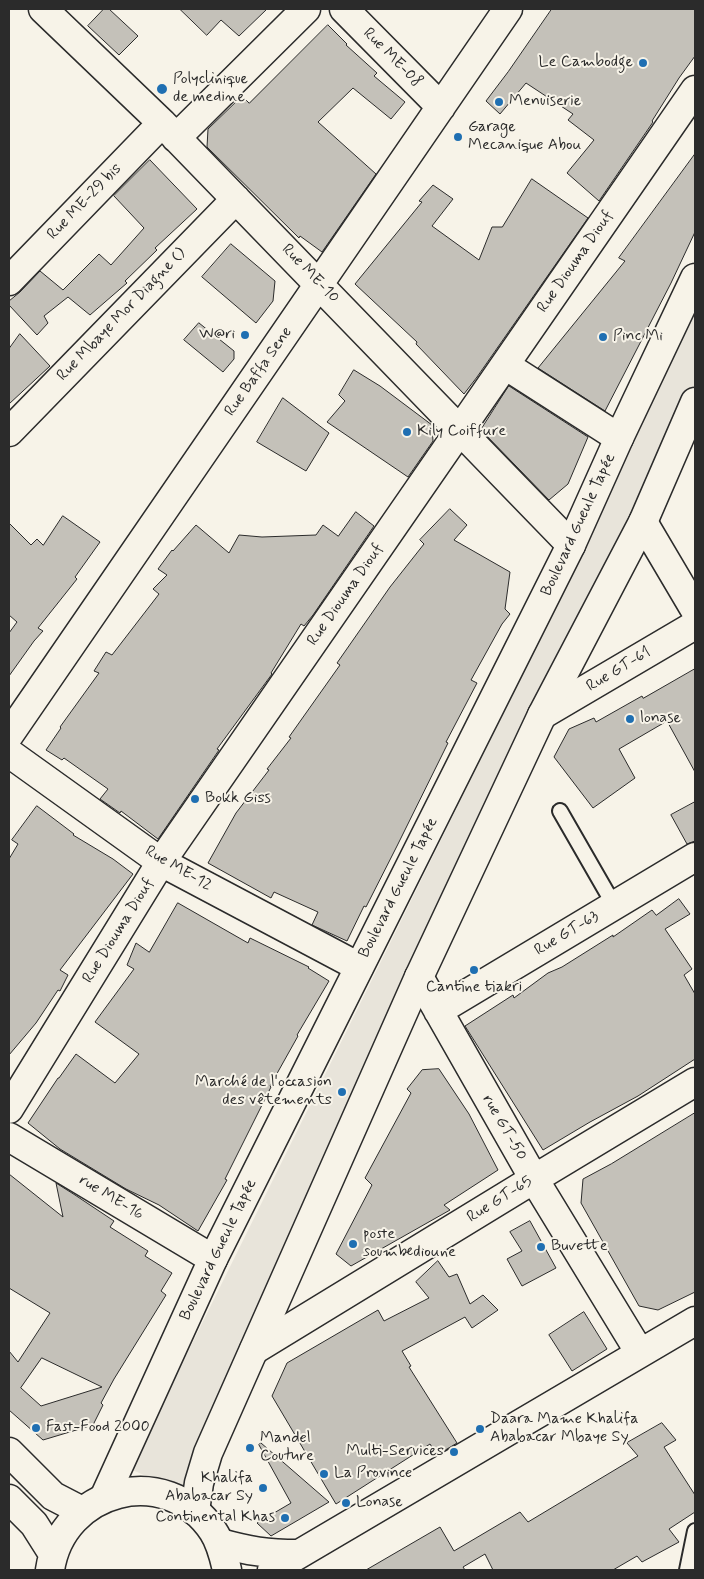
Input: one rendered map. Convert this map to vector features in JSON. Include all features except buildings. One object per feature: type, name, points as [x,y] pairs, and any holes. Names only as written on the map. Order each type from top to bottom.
[{"type":"street","name":"Rue ME-10","points":[[43,9],[236,198],[571,544]]},
{"type":"street","name":"Rue ME-29 bis","points":[[9,282],[169,131],[306,9]]},
{"type":"street","name":"Rue ME-08","points":[[344,9],[441,107]]},
{"type":"street","name":"Rue Baffa Sene","points":[[9,735],[508,9]]},
{"type":"street","name":"Rue Diouma Diouf","points":[[9,1109],[161,862],[695,90]]},
{"type":"street","name":"Rue Mbaye Mor Diagne ()","points":[[9,432],[236,198]]},
{"type":"street","name":"Boulevard Gueule Tapée","points":[[52,1562],[64,1531],[93,1505],[571,544],[695,278]]},
{"type":"street","points":[[505,365],[620,438]]},
{"type":"street","points":[[195,1511],[199,1483],[208,1453],[419,977],[542,715],[643,522],[695,402]]},
{"type":"street","points":[[643,522],[695,610]]},
{"type":"street","name":"Rue GT-61","points":[[542,715],[695,625]]},
{"type":"street","name":"Rue ME-12","points":[[9,753],[161,862],[359,967]]},
{"type":"street","name":"Rue GT-63","points":[[438,1011],[695,857]]},
{"type":"street","name":"rue GT-50","points":[[419,977],[534,1179],[640,1353]]},
{"type":"street","name":"Rue GT-65","points":[[254,1350],[695,1082]]},
{"type":"street","name":"rue ME-16","points":[[9,1137],[214,1259]]},
{"type":"street","points":[[272,1570],[695,1321]]},
{"type":"street","points":[[9,1452],[53,1496],[93,1505],[127,1492],[151,1492],[182,1502],[195,1511],[220,1542],[227,1570]]},
{"type":"street","points":[[9,1499],[34,1524],[52,1562]]},
{"type":"street","points":[[220,1542],[245,1550],[267,1554],[298,1554]]},
{"type":"lane","points":[[560,811],[614,905]]},
{"type":"lane","points":[[686,1570],[695,1532]]},
{"type":"shaded area","name":"Marché de l'occasion des vêtements","points":[[695,308],[695,405],[542,715],[181,1491],[130,1469],[584,551]]},
{"type":"place","name":"Le Cambodge","points":[[643,63]]},
{"type":"place","name":"Polyclinique de medine","points":[[162,89]]},
{"type":"place","name":"Menuiserie","points":[[499,102]]},
{"type":"place","name":"Garage Mecanique Abou","points":[[458,137]]},
{"type":"place","name":"W@ri","points":[[245,335]]},
{"type":"place","name":"Pinc Mi","points":[[603,337]]},
{"type":"place","name":"Kily Coiffure","points":[[407,432]]},
{"type":"place","name":"lonase","points":[[630,719]]},
{"type":"place","name":"Bokk Giss","points":[[195,799]]},
{"type":"place","name":"Cantine tiakri","points":[[474,970]]},
{"type":"place","name":"Marché de l'occasion des vêtements","points":[[342,1092]]},
{"type":"place","name":"poste soumbedioune","points":[[353,1244]]},
{"type":"place","name":"Buvette","points":[[541,1247]]},
{"type":"place","name":"Fast-Food 2000","points":[[36,1428]]},
{"type":"place","name":"Daara Mame Khalifa Ababacar Mbaye Sy","points":[[480,1429]]},
{"type":"place","name":"Mandel Couture","points":[[250,1448]]},
{"type":"place","name":"Multi-Services","points":[[454,1452]]},
{"type":"place","name":"La Province","points":[[324,1474]]},
{"type":"place","name":"Khalifa Ababacar Sy","points":[[263,1488]]},
{"type":"place","name":"Lonase","points":[[346,1503]]},
{"type":"place","name":"Continental Khas","points":[[285,1518]]}]
